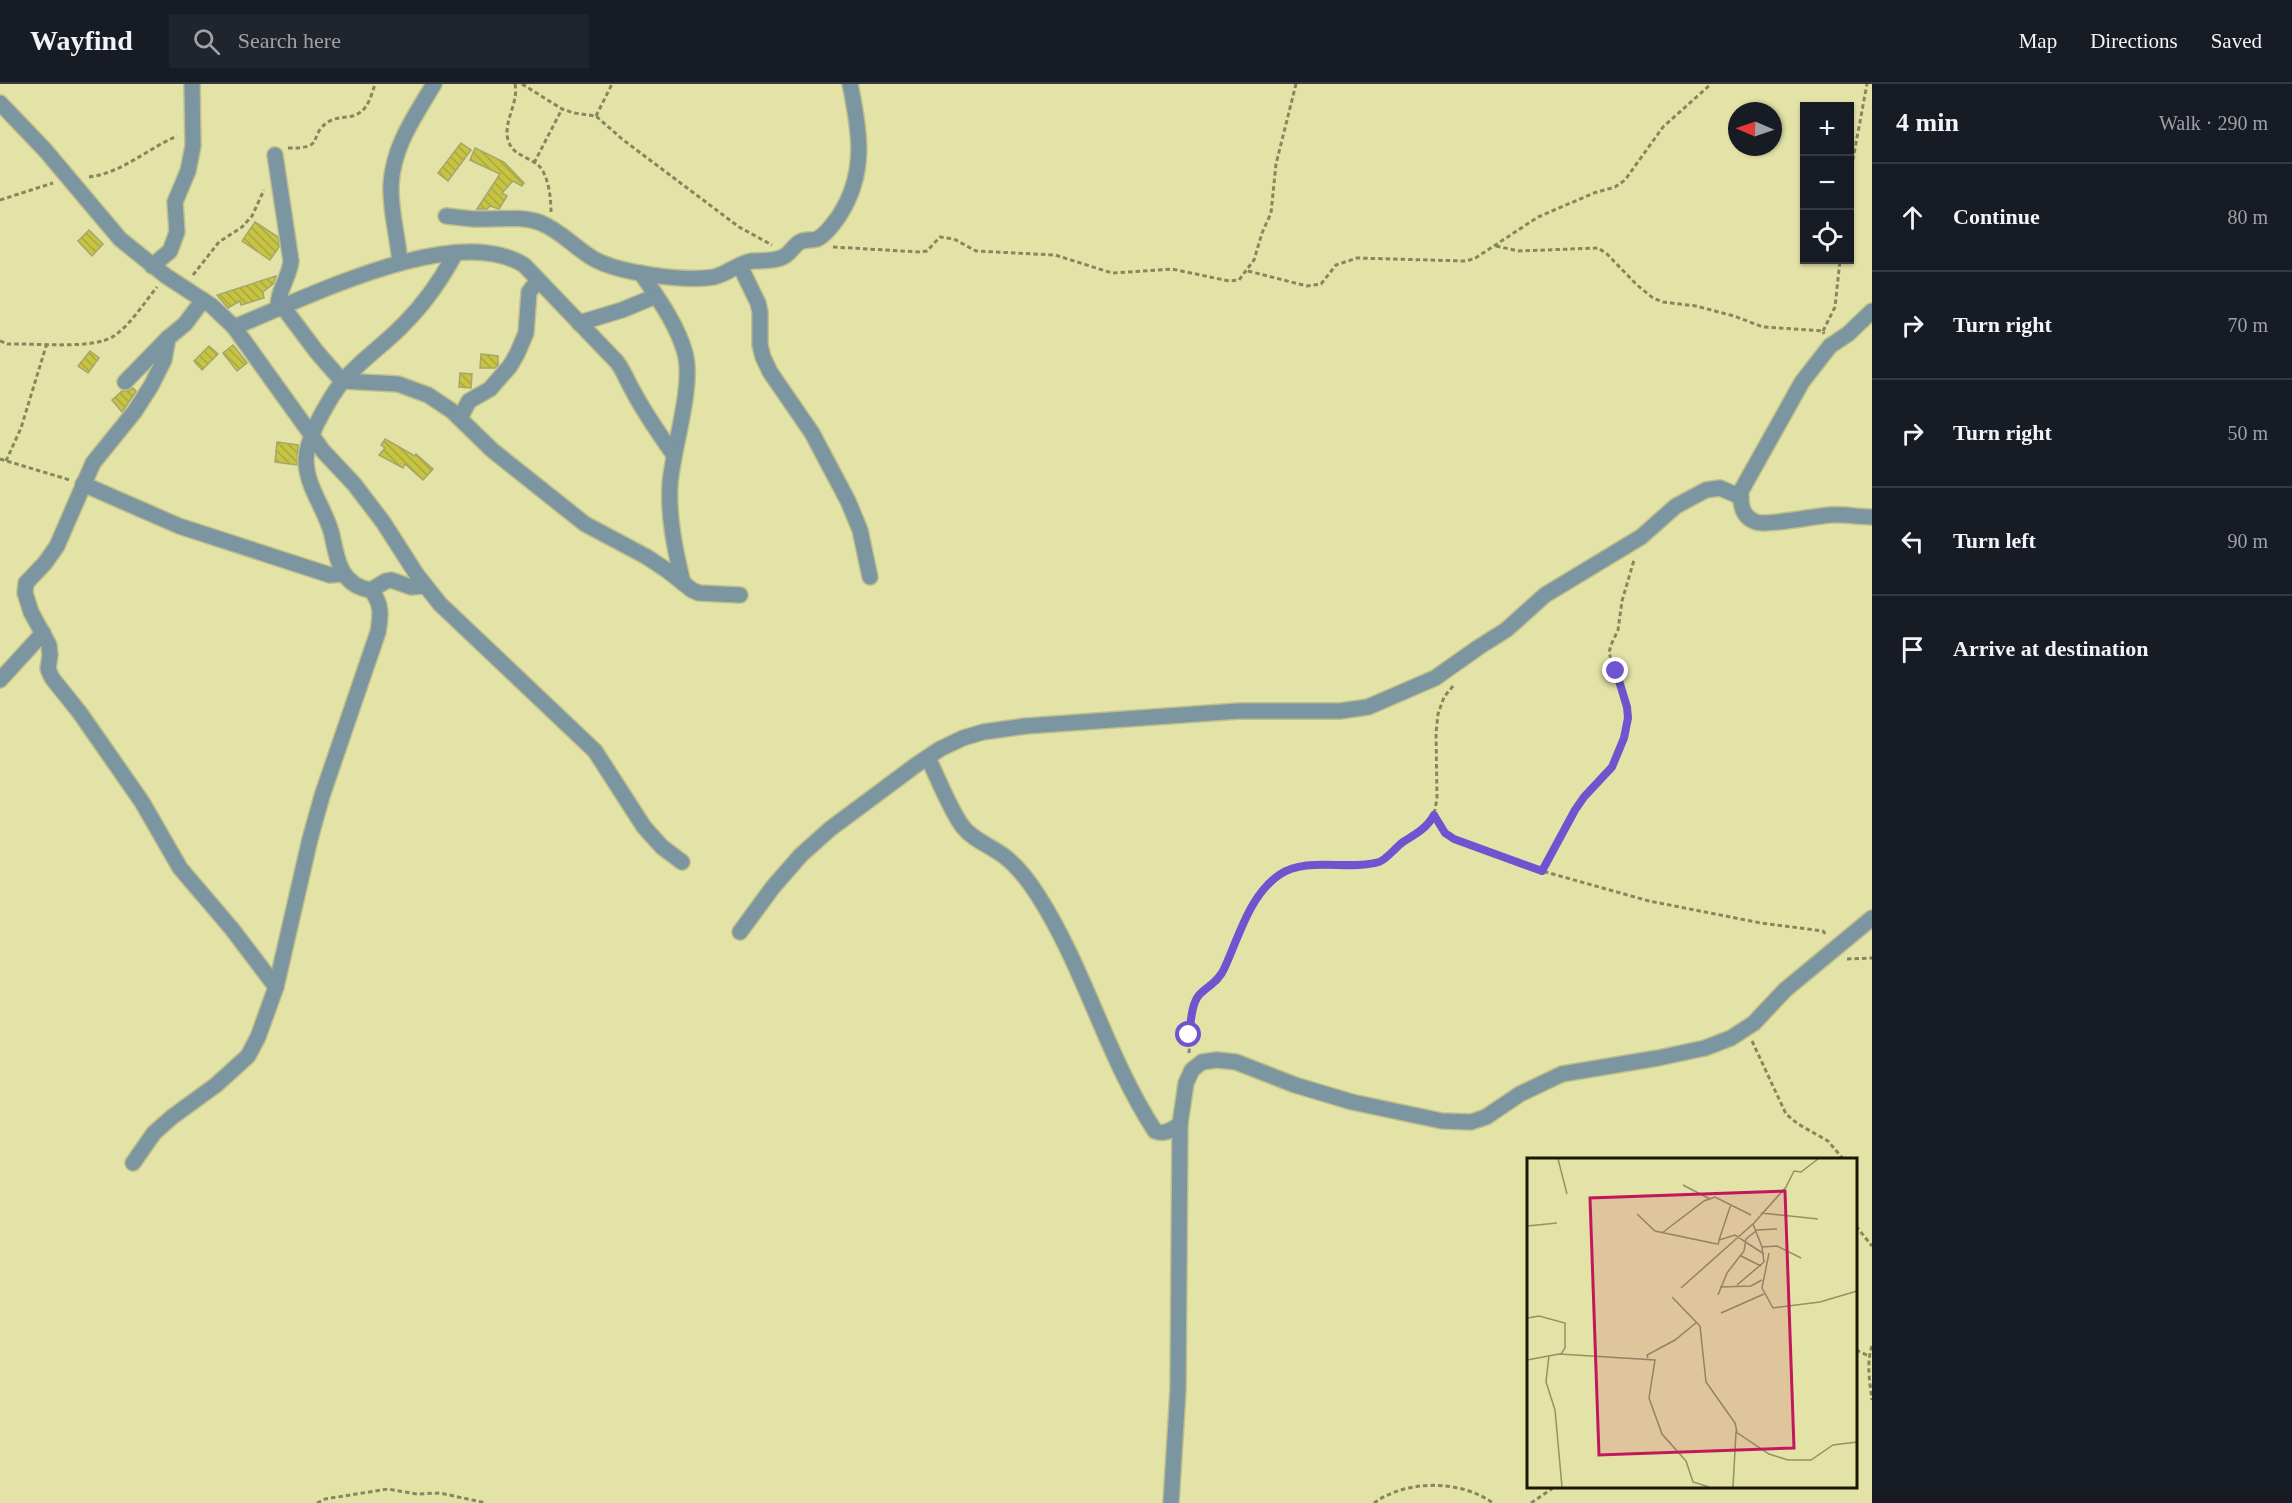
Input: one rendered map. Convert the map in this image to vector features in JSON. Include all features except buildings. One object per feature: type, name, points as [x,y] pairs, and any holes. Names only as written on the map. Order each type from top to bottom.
[{"type":"street","points":[[152,266],[170,250],[177,232],[175,202],[188,171],[193,130],[192,84]]},
{"type":"street","points":[[400,263],[392,198],[392,173],[396,155],[408,127],[435,84]]},
{"type":"street","points":[[446,216],[474,219],[521,219],[539,222],[595,259],[614,267],[641,273],[699,278],[716,276],[748,262],[784,257],[801,241],[818,238],[827,231],[847,203],[856,182],[859,160],[858,124],[850,84]]},
{"type":"street","points":[[0,103],[39,143],[120,239],[152,266],[224,316],[234,327],[311,435],[383,522],[425,586],[440,604],[595,751],[644,827],[662,848],[682,862]]},
{"type":"street","points":[[275,155],[291,261],[288,278],[279,291],[280,308],[342,381],[398,384],[413,388],[441,402],[492,450],[585,524],[647,557],[699,593],[740,595]]},
{"type":"street","points":[[133,1163],[154,1133],[216,1085],[248,1056],[258,1037],[276,987],[322,796],[378,632],[381,616],[380,606],[371,590],[357,586],[343,574],[339,564],[330,525],[313,490],[307,470],[306,457],[311,435],[342,381],[384,344],[419,308],[445,273],[454,254]]},
{"type":"street","points":[[234,327],[331,285],[400,263],[454,254],[500,255],[524,265],[624,372],[632,390],[674,455]]},
{"type":"street","points":[[740,266],[758,303],[760,345],[763,357],[770,372],[812,433],[848,501],[860,530],[870,578]]},
{"type":"street","points":[[641,273],[657,296],[680,338],[686,355],[684,402],[674,455],[670,507],[674,546],[683,583]]},
{"type":"street","points":[[460,418],[469,401],[490,389],[514,360],[526,333],[529,292],[538,280]]},
{"type":"street","points":[[579,323],[657,296]]},
{"type":"street","points":[[125,382],[185,324],[203,300]]},
{"type":"street","points":[[1872,311],[1848,334],[1830,346],[1802,382],[1741,491],[1741,505],[1747,517],[1756,523],[1768,524],[1833,515],[1872,517]]},
{"type":"street","points":[[168,338],[164,360],[151,386],[135,411],[93,463],[57,546],[26,583],[27,602],[51,650],[48,669],[52,678],[80,713],[142,802],[180,868],[238,937],[276,987]]},
{"type":"street","points":[[83,484],[179,526],[330,575],[343,574]]},
{"type":"street","points":[[740,932],[773,887],[801,855],[830,829],[940,749],[963,738],[983,732],[1026,726],[1239,711],[1340,711],[1368,707],[1435,678],[1506,630],[1545,595],[1616,554],[1643,535],[1676,506],[1706,490],[1720,488],[1741,497]]},
{"type":"street","points":[[371,590],[386,580],[411,587],[425,586]]},
{"type":"street","points":[[0,680],[43,633]]},
{"type":"street","points":[[928,758],[963,828],[1004,855],[1020,871],[1054,922],[1073,956],[1106,1038],[1155,1131],[1166,1132],[1180,1124]]},
{"type":"street","points":[[1171,1503],[1178,1390],[1180,1124],[1186,1083],[1192,1070],[1202,1062],[1226,1060],[1295,1085],[1352,1102],[1442,1120],[1471,1122],[1486,1117],[1520,1094],[1562,1074],[1619,1066],[1705,1048],[1731,1038],[1747,1029],[1785,990],[1872,918]]},
{"type":"path","points":[[516,84],[516,97],[509,120],[508,138],[518,155],[541,169],[546,180],[551,205],[552,229]]},
{"type":"path","points":[[522,84],[562,109],[596,116],[622,139],[739,227],[763,239],[784,257]]},
{"type":"path","points":[[596,116],[612,84]]},
{"type":"path","points":[[828,247],[920,252],[927,251],[940,237],[947,236],[976,251],[1055,255],[1112,273],[1173,269],[1239,280],[1248,271],[1271,213],[1276,164],[1296,84]]},
{"type":"path","points":[[1248,271],[1315,286],[1321,284],[1336,265],[1357,258],[1464,261],[1474,259],[1538,217],[1594,193],[1615,187],[1625,180],[1663,127],[1711,84]]},
{"type":"path","points":[[1854,156],[1867,84]]},
{"type":"path","points":[[534,163],[562,109]]},
{"type":"path","points":[[0,200],[49,184],[106,175],[163,143],[193,130]]},
{"type":"path","points":[[1496,246],[1518,251],[1598,248],[1607,254],[1637,285],[1653,298],[1663,302],[1696,306],[1734,316],[1763,327],[1822,331]]},
{"type":"path","points":[[1822,331],[1835,307],[1840,264]]},
{"type":"path","points":[[0,341],[8,344],[98,343],[114,336],[166,276]]},
{"type":"path","points":[[1822,331],[1830,346]]},
{"type":"path","points":[[6,461],[21,428],[48,343]]},
{"type":"path","points":[[0,459],[83,484]]},
{"type":"path","points":[[1542,871],[1575,810],[1612,767],[1624,738],[1628,718],[1627,707],[1609,653],[1618,630],[1626,583],[1643,535]]},
{"type":"path","points":[[1192,1070],[1188,1050],[1189,1035],[1198,997],[1223,973],[1237,934],[1270,883],[1280,875],[1296,868],[1379,862],[1393,849],[1430,824],[1434,815],[1437,782],[1438,714],[1444,697],[1458,680]]},
{"type":"path","points":[[1434,815],[1445,833],[1454,839],[1542,871],[1679,908],[1761,923],[1823,931],[1836,946]]},
{"type":"path","points":[[1747,1029],[1786,1114],[1828,1142],[1843,1158]]},
{"type":"path","points":[[1857,1227],[1872,1246]]},
{"type":"path","points":[[1872,1347],[1869,1356],[1872,1400]]},
{"type":"path","points":[[1857,1350],[1869,1356]]},
{"type":"path","points":[[1374,1503],[1408,1487],[1430,1486],[1474,1491],[1493,1503]]},
{"type":"path","points":[[1531,1503],[1553,1488]]},
{"type":"path","points":[[317,1503],[325,1499],[388,1489],[417,1494],[440,1493],[486,1503]]},
{"type":"route","points":[[1189,1035],[1198,997],[1223,973],[1237,934],[1264,890],[1287,871],[1307,866],[1379,862],[1393,849],[1430,824],[1434,815],[1445,833],[1454,839],[1542,871],[1575,810],[1616,760],[1628,718],[1616,671]]}]
